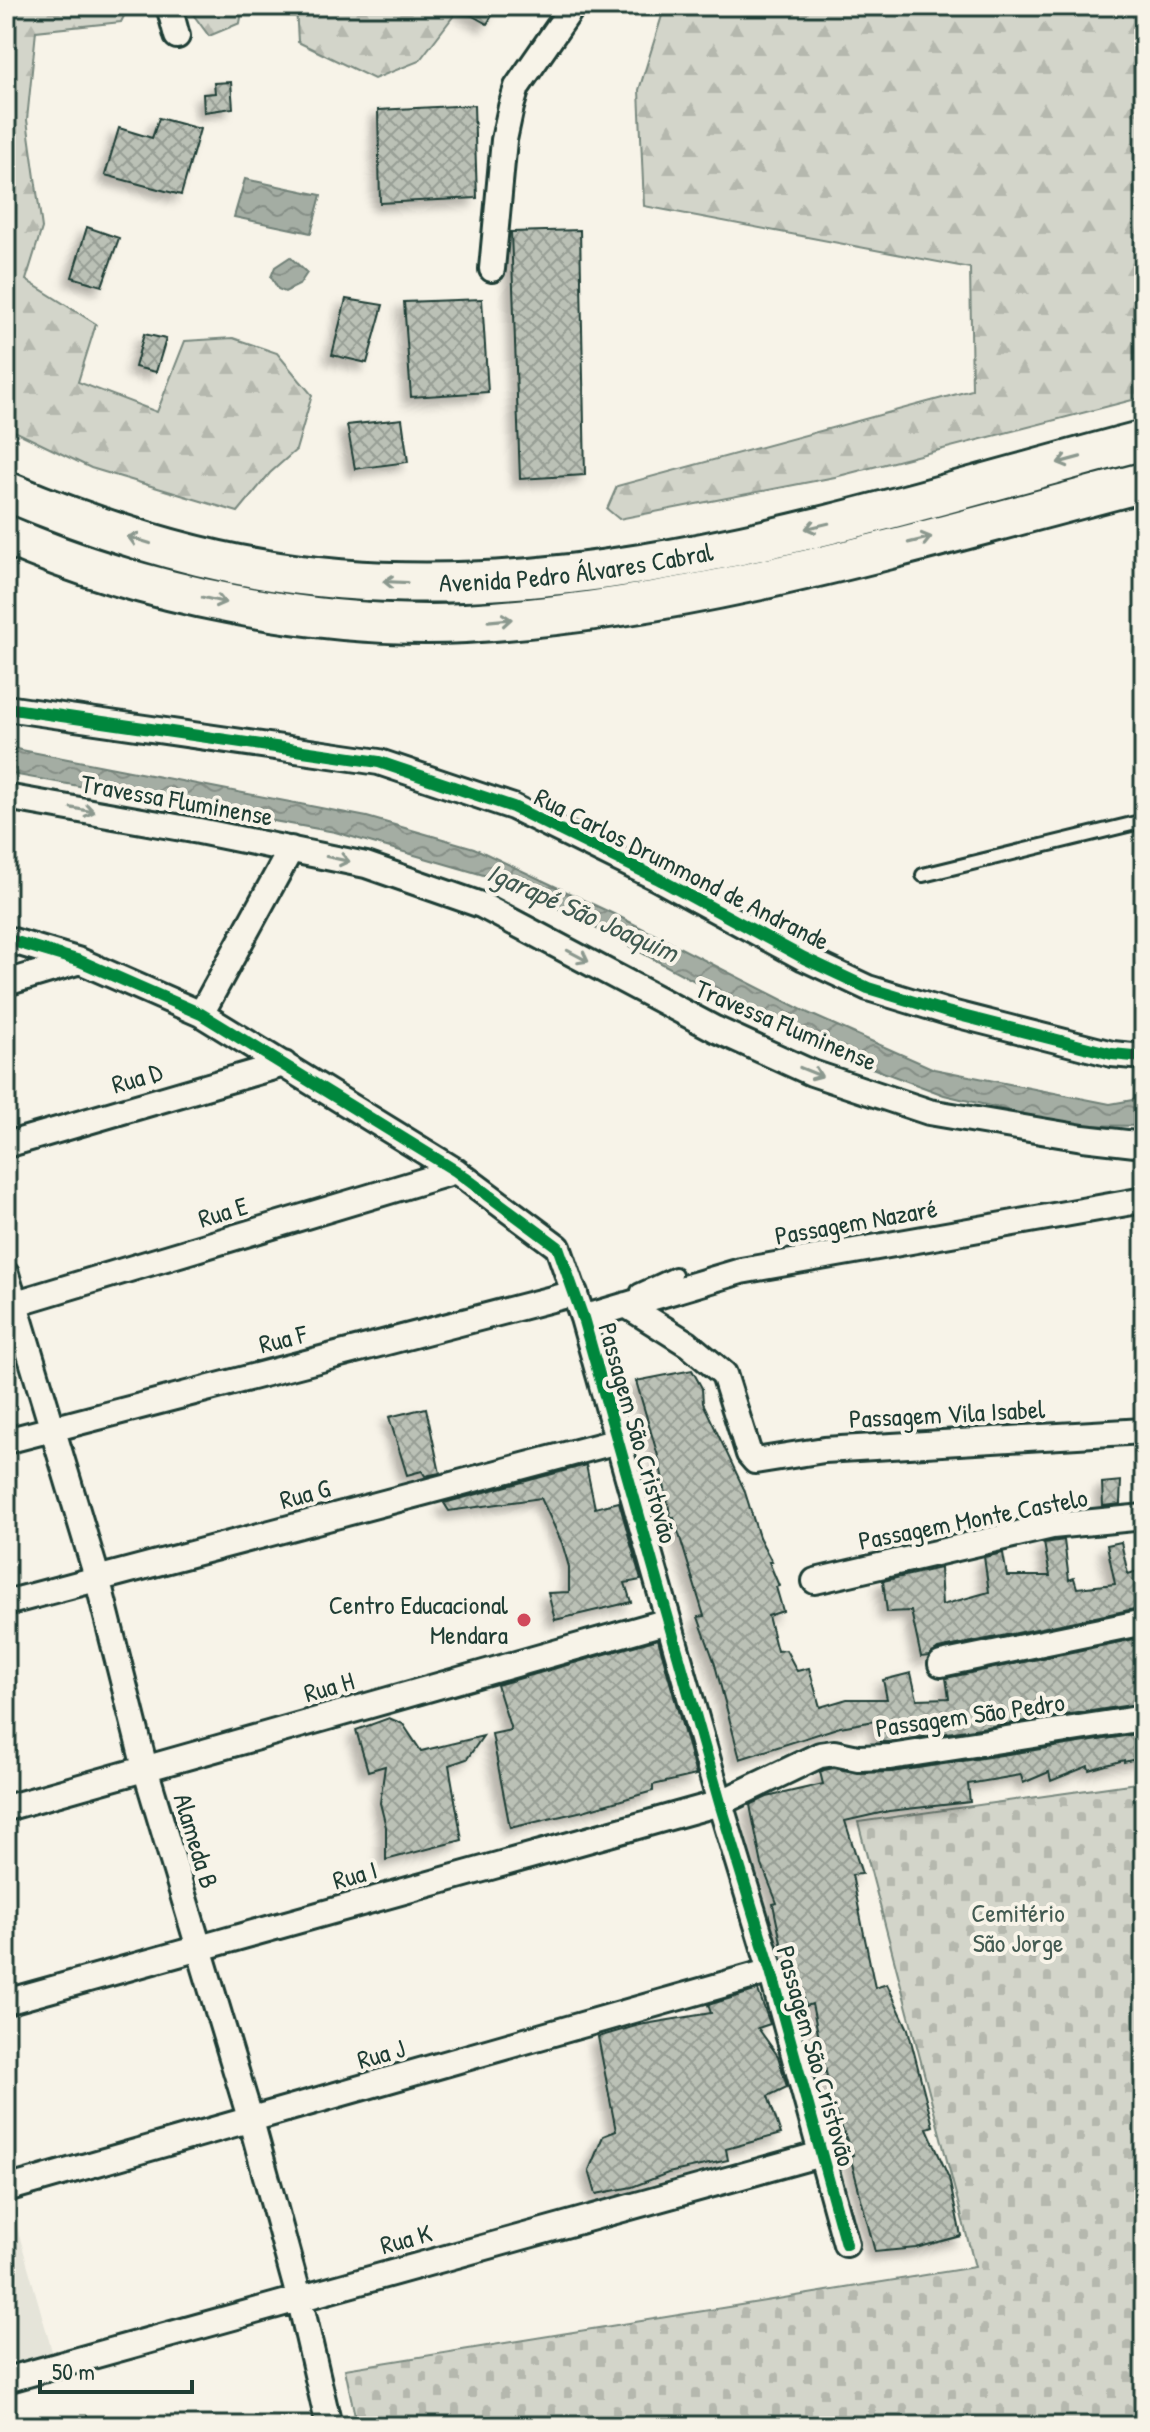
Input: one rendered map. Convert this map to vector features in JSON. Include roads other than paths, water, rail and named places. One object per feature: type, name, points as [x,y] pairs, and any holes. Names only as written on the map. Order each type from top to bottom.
[{"type":"main road","name":"Avenida Pedro Álvares Cabral","points":[[6,491],[141,541],[260,569],[364,580],[451,583],[531,579],[668,561],[865,514],[1144,440]]},
{"type":"main road","name":"Avenida Pedro Álvares Cabral","points":[[6,535],[131,581],[234,604],[354,621],[463,623],[578,613],[709,591],[1144,482]]},
{"type":"street","points":[[169,6],[177,36]]},
{"type":"street","points":[[492,269],[504,140],[517,87],[573,6]]},
{"type":"street","name":"Rua Carlos Drummond de Andrande","points":[[6,708],[379,762],[513,807],[868,988],[947,1012],[1112,1054],[1144,1057]]},
{"type":"street","name":"Travessa Fluminense","points":[[6,797],[366,865],[481,905],[715,1029],[812,1073],[929,1112],[1144,1145]]},
{"type":"street","points":[[201,1014],[291,849]]},
{"type":"street","name":"Passagem São Cristovão","points":[[6,939],[80,961],[201,1014],[456,1171],[558,1247],[583,1318],[720,1803],[771,1971],[846,2244]]},
{"type":"street","points":[[6,983],[80,961]]},
{"type":"street","name":"Rua D","points":[[6,1145],[284,1064]]},
{"type":"street","name":"Rua E","points":[[10,1305],[456,1171]]},
{"type":"street","name":"Passagem Nazaré","points":[[583,1318],[741,1271],[1144,1200]]},
{"type":"street","name":"Alameda B","points":[[6,1274],[10,1305],[53,1427],[97,1577],[145,1768],[251,2121],[299,2297],[329,2426]]},
{"type":"street","name":"Rua F","points":[[6,1441],[575,1293]]},
{"type":"street","name":"Passagem Vila Isabel","points":[[626,1305],[688,1344],[724,1374],[749,1454],[755,1461],[824,1450],[1144,1431]]},
{"type":"street","name":"Rua G","points":[[6,1603],[618,1441]]},
{"type":"street","name":"Passagem Monte Castelo","points":[[815,1581],[1052,1526],[1144,1517]]},
{"type":"street","name":"Rua H","points":[[6,1808],[668,1621]]},
{"type":"street","points":[[941,1664],[1144,1622]]},
{"type":"street","name":"Passagem São Pedro","points":[[720,1803],[820,1755],[890,1757],[1144,1718]]},
{"type":"street","name":"Rua I","points":[[6,2002],[720,1803]]},
{"type":"street","name":"Rua J","points":[[6,2189],[771,1971]]},
{"type":"street","name":"Rua K","points":[[6,2380],[821,2154]]},
{"type":"lane","points":[[923,875],[1144,821]]},
{"type":"lane","points":[[583,1318],[675,1274]]},
{"type":"water","points":[[245,179],[321,195],[311,233],[234,217]]},
{"type":"water","points":[[290,257],[307,273],[299,285],[285,292],[278,289],[271,277],[275,267]]},
{"type":"water","name":"Igarapé São Joaquim","points":[[6,747],[367,817],[474,848],[622,918],[808,1013],[934,1069],[1110,1104],[1144,1098],[1144,1126],[1070,1125],[944,1095],[824,1050],[511,883],[335,832],[6,773]]},
{"type":"place","name":"Centro Educacional Mendara","points":[[524,1620]]},
{"type":"park label","name":"Cemitério São Jorge","points":[[1018,1928]]}]
